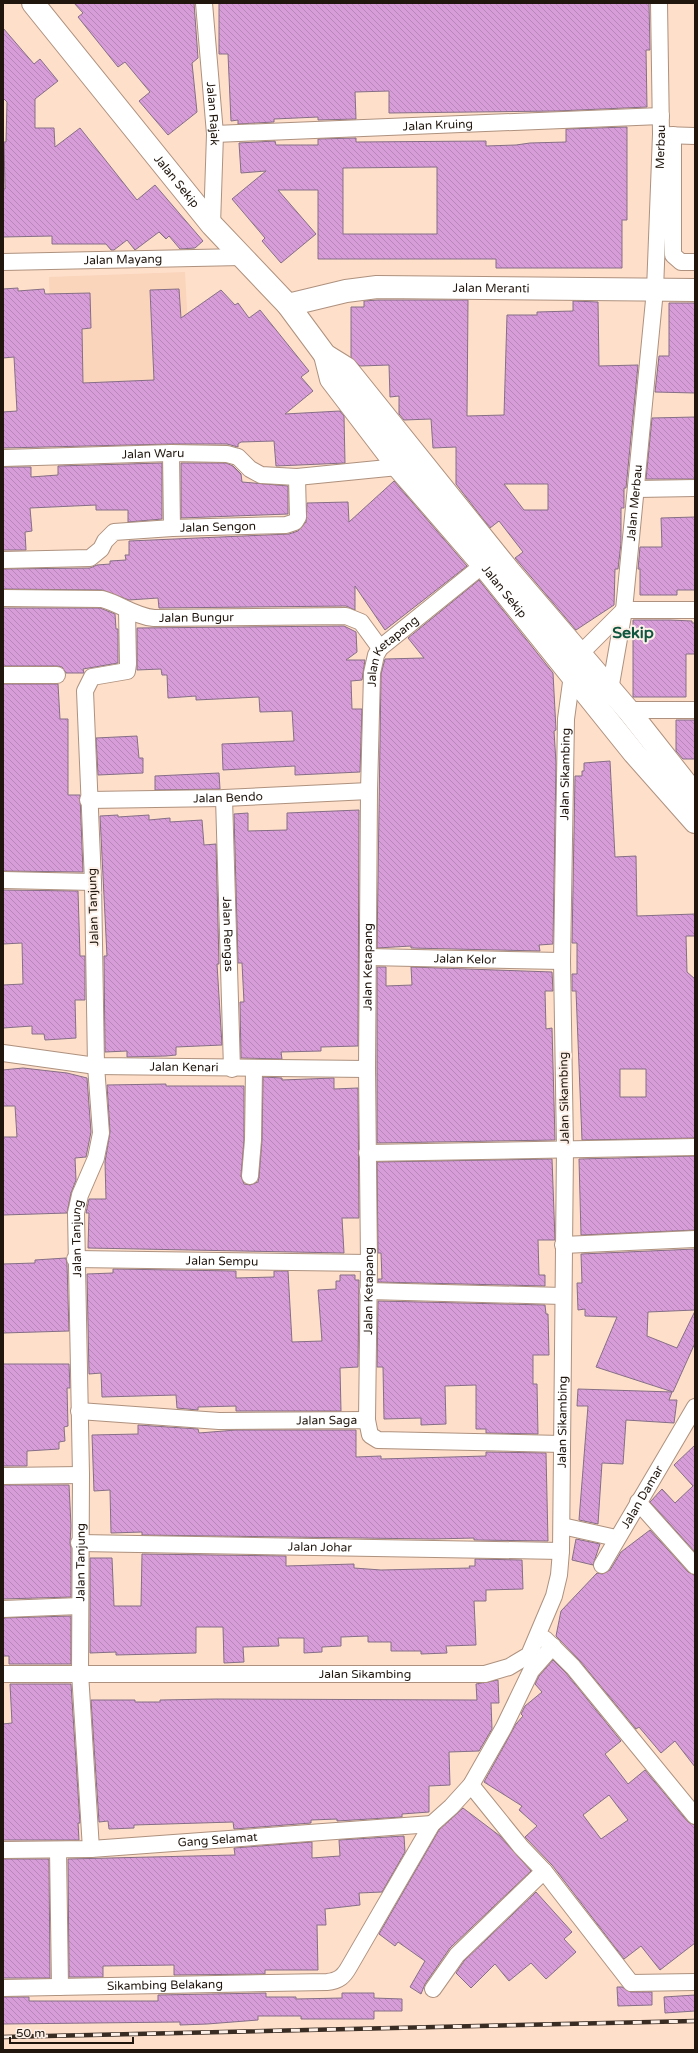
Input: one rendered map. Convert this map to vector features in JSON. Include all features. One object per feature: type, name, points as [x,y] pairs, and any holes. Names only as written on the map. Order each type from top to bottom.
[{"type":"street","name":"Jalan Sekip","points":[[33,3],[212,225],[288,305],[325,355],[346,368],[421,463],[628,710],[695,795]]},
{"type":"street","name":"Jalan Rajak","points":[[204,3],[215,134],[212,225]]},
{"type":"street","name":"Merbau","points":[[655,290],[667,135],[661,116],[659,3]]},
{"type":"street","name":"Jalan Kruing","points":[[215,134],[661,116]]},
{"type":"street","points":[[695,136],[667,135],[673,255],[681,262],[695,262]]},
{"type":"street","name":"Jalan Mayang","points":[[3,262],[242,257]]},
{"type":"street","name":"Jalan Meranti","points":[[288,305],[346,291],[377,287],[695,290]]},
{"type":"street","name":"Jalan Merbau","points":[[602,714],[611,690],[624,610],[637,489],[655,290]]},
{"type":"street","name":"Jalan Sekip","points":[[325,355],[331,379],[399,468],[482,565],[602,714],[695,822]]},
{"type":"street","points":[[171,454],[172,528]]},
{"type":"street","name":"Jalan Waru","points":[[3,458],[227,454],[238,457],[250,469],[261,475],[296,477]]},
{"type":"street","points":[[296,477],[399,468],[421,463]]},
{"type":"street","name":"Jalan Sengon","points":[[3,560],[90,558],[101,549],[104,541],[114,532],[172,528],[286,525],[295,522],[298,518],[296,477]]},
{"type":"street","points":[[637,489],[695,488]]},
{"type":"street","name":"Jalan Ketapang","points":[[367,1420],[369,1263],[367,1069],[369,791],[372,673],[376,655],[380,648],[482,565]]},
{"type":"street","name":"Jalan Bungur","points":[[3,598],[102,599],[114,602],[142,617],[154,618],[346,616],[361,622],[380,648]]},
{"type":"street","name":"Jalan Tanjung","points":[[91,1849],[80,1673],[79,1543],[81,1475],[78,1411],[76,1259],[76,1213],[80,1195],[100,1144],[96,1066],[93,882],[88,800],[86,686],[92,676],[125,673],[128,664],[127,610]]},
{"type":"street","points":[[580,654],[624,610],[695,610]]},
{"type":"street","name":"Jalan Sikambing","points":[[3,1674],[486,1674],[509,1667],[526,1657],[539,1634],[554,1596],[559,1576],[561,1551],[565,1149],[562,961],[565,754],[566,718],[572,675],[580,654]]},
{"type":"street","points":[[3,675],[57,675]]},
{"type":"street","points":[[628,710],[695,710]]},
{"type":"street","name":"Jalan Bendo","points":[[88,800],[224,798],[369,791]]},
{"type":"street","name":"Jalan Rengas","points":[[224,798],[232,1069]]},
{"type":"street","points":[[3,880],[93,882]]},
{"type":"street","name":"Jalan Kelor","points":[[368,957],[562,961]]},
{"type":"street","name":"Jalan Kenari","points":[[3,1053],[96,1066],[232,1069],[367,1069]]},
{"type":"street","points":[[250,1176],[253,1140],[254,1069]]},
{"type":"street","points":[[367,1153],[695,1147]]},
{"type":"street","points":[[563,1245],[695,1239]]},
{"type":"street","name":"Jalan Sempu","points":[[76,1259],[369,1263]]},
{"type":"street","points":[[368,1291],[563,1296]]},
{"type":"street","name":"Jalan Damar","points":[[562,1526],[616,1538],[695,1407]]},
{"type":"street","name":"Jalan Saga","points":[[78,1411],[219,1421],[367,1420],[370,1435],[378,1440],[562,1444]]},
{"type":"street","points":[[3,1476],[81,1475]]},
{"type":"street","points":[[638,1502],[695,1566]]},
{"type":"street","points":[[602,1564],[616,1538]]},
{"type":"street","name":"Jalan Johar","points":[[79,1543],[561,1551]]},
{"type":"street","points":[[3,1608],[80,1606]]},
{"type":"street","points":[[539,1634],[573,1667],[695,1816]]},
{"type":"street","points":[[432,1824],[451,1807],[470,1785],[504,1727],[531,1671],[553,1646]]},
{"type":"street","points":[[470,1785],[521,1847],[544,1871],[631,1983],[695,1982]]},
{"type":"street","name":"Gang Selamat","points":[[3,1850],[91,1849],[432,1824]]},
{"type":"street","name":"Sikambing Belakang","points":[[3,1988],[335,1981],[346,1973],[432,1824]]},
{"type":"street","points":[[58,1850],[60,1987]]},
{"type":"street","points":[[433,1989],[457,1955],[544,1871]]},
{"type":"shaded area","points":[[185,272],[192,406],[54,413],[49,277]]},
{"type":"building","points":[[74,3],[194,3],[198,58],[192,63],[197,112],[168,135],[139,101],[150,92],[125,62],[118,67],[78,17],[83,13]]},
{"type":"building","points":[[219,3],[649,3],[650,50],[646,50],[647,107],[557,111],[389,113],[389,91],[355,92],[356,119],[318,120],[318,117],[274,119],[274,122],[238,124],[238,120],[231,121],[228,54],[219,54]]},
{"type":"building","points":[[3,28],[34,64],[40,59],[58,81],[35,99],[35,128],[54,128],[55,147],[80,128],[137,200],[155,185],[203,241],[195,248],[180,249],[169,236],[166,239],[159,232],[135,250],[127,240],[114,250],[111,250],[106,244],[52,244],[52,236],[3,237],[3,189],[5,189],[4,142],[6,142],[7,102],[3,98]]},
{"type":"building","points":[[627,127],[627,220],[622,220],[622,268],[496,268],[496,259],[318,259],[318,190],[278,190],[316,234],[281,263],[262,241],[265,238],[232,199],[266,171],[241,173],[239,143],[275,141],[276,145],[318,145],[318,139],[356,138],[356,142],[486,141],[486,146],[516,145],[566,142],[566,129]],"holes":[[[437,167],[437,234],[343,234],[343,168]]]},
{"type":"building","points":[[18,288],[18,291],[44,289],[45,294],[90,293],[91,328],[82,329],[83,383],[154,380],[150,290],[179,289],[181,318],[221,290],[235,305],[238,303],[249,318],[260,310],[309,371],[301,377],[313,391],[285,414],[340,411],[344,416],[345,463],[276,466],[274,441],[241,442],[238,444],[238,447],[227,444],[171,444],[3,448],[3,412],[17,411],[14,357],[3,358],[3,289]]},
{"type":"building","points":[[468,300],[467,416],[504,415],[507,315],[537,315],[537,312],[573,311],[573,301],[598,302],[599,366],[638,365],[626,488],[624,488],[624,508],[621,508],[621,543],[618,569],[615,569],[614,605],[576,630],[515,558],[523,552],[499,521],[490,528],[456,484],[456,447],[433,448],[431,419],[404,420],[399,414],[399,396],[390,397],[389,365],[360,366],[351,357],[351,307],[364,307],[364,301]],"holes":[[[504,484],[548,484],[548,510],[524,510]]]},
{"type":"building","points":[[669,303],[695,303],[695,393],[655,392],[659,356],[669,356]]},
{"type":"building","points":[[695,417],[695,479],[646,479],[652,418]]},
{"type":"building","points":[[162,463],[162,519],[128,522],[128,510],[96,510],[96,505],[30,508],[32,531],[25,532],[26,550],[3,550],[3,467],[31,467],[31,477],[58,475],[58,466]]},
{"type":"building","points":[[181,463],[226,463],[233,466],[241,474],[242,482],[288,486],[288,514],[181,518]]},
{"type":"building","points":[[394,481],[467,566],[385,630],[355,586],[355,610],[346,606],[159,608],[158,598],[129,600],[102,590],[3,589],[3,569],[90,568],[97,565],[110,564],[110,561],[126,560],[125,555],[129,555],[129,541],[289,534],[298,531],[306,522],[307,503],[348,502],[349,522]]},
{"type":"building","points":[[695,517],[695,590],[677,590],[677,595],[640,595],[640,569],[638,569],[640,547],[662,547],[661,518]]},
{"type":"building","points":[[479,580],[553,673],[556,763],[553,944],[539,945],[540,951],[411,948],[411,946],[377,948],[381,674],[385,659],[424,658],[408,638]]},
{"type":"building","points":[[3,608],[100,608],[115,614],[116,629],[118,629],[118,663],[83,669],[84,673],[66,673],[62,667],[57,666],[3,666]]},
{"type":"building","points":[[633,620],[692,621],[692,623],[695,623],[695,654],[686,654],[686,697],[633,697]]},
{"type":"building","points":[[344,626],[356,632],[357,652],[346,660],[365,660],[362,680],[351,681],[352,709],[362,709],[360,772],[295,775],[295,766],[223,770],[222,744],[294,741],[292,711],[260,712],[259,697],[196,700],[196,696],[168,698],[167,675],[162,675],[161,669],[137,670],[137,628]]},
{"type":"building","points":[[3,684],[58,684],[60,719],[68,719],[68,795],[80,795],[83,872],[3,871]]},
{"type":"building","points":[[676,720],[695,720],[695,759],[683,759],[676,751]]},
{"type":"building","points":[[137,736],[139,758],[143,758],[143,773],[98,775],[96,738]]},
{"type":"building","points":[[610,761],[615,857],[636,856],[637,916],[695,914],[695,936],[686,936],[687,972],[695,979],[695,1138],[582,1140],[576,991],[572,991],[572,974],[577,974],[577,943],[572,943],[575,776],[582,776],[582,771],[584,771],[584,763]],"holes":[[[620,1069],[646,1069],[646,1097],[620,1097]]]},
{"type":"building","points":[[219,773],[220,789],[155,790],[155,776]]},
{"type":"building","points":[[359,810],[358,1046],[321,1047],[321,1051],[281,1052],[282,1059],[241,1058],[240,1002],[244,1002],[242,963],[238,963],[234,814],[248,813],[248,831],[287,830],[287,813]]},
{"type":"building","points":[[118,815],[118,817],[149,815],[149,820],[170,818],[170,822],[202,820],[204,845],[216,844],[219,964],[217,964],[222,1045],[176,1047],[176,1055],[166,1056],[127,1057],[127,1051],[105,1052],[104,956],[107,956],[100,816]]},
{"type":"building","points":[[3,890],[78,891],[80,956],[85,956],[85,1000],[75,1000],[76,1038],[45,1040],[44,1034],[32,1034],[32,1026],[3,1028],[3,985],[23,984],[22,943],[3,944]]},
{"type":"building","points":[[377,967],[386,967],[386,986],[412,985],[411,967],[552,972],[553,991],[545,991],[546,1029],[552,1028],[555,1140],[377,1143]]},
{"type":"building","points":[[23,1068],[67,1073],[87,1078],[91,1132],[86,1157],[75,1158],[76,1180],[71,1193],[67,1213],[3,1215],[3,1137],[17,1137],[15,1106],[3,1106],[3,1070]]},
{"type":"building","points":[[263,1077],[282,1078],[282,1080],[334,1078],[334,1089],[358,1088],[359,1218],[342,1218],[344,1253],[88,1248],[89,1213],[86,1213],[89,1199],[106,1199],[105,1162],[110,1132],[107,1085],[166,1084],[166,1086],[244,1086],[244,1140],[241,1176],[244,1184],[250,1185],[258,1182],[259,1177],[262,1140]]},
{"type":"building","points":[[695,1156],[695,1230],[581,1235],[579,1159]]},
{"type":"building","points":[[552,1159],[555,1240],[538,1240],[539,1275],[545,1275],[545,1286],[378,1282],[378,1279],[382,1279],[381,1253],[378,1253],[377,1162]]},
{"type":"building","points":[[695,1249],[695,1310],[648,1312],[647,1336],[677,1348],[695,1311],[695,1343],[673,1392],[596,1367],[617,1317],[585,1316],[585,1309],[578,1310],[577,1283],[582,1283],[581,1254]]},
{"type":"building","points":[[66,1258],[69,1331],[3,1333],[3,1264],[35,1263],[35,1260]]},
{"type":"building","points":[[113,1269],[236,1271],[236,1278],[274,1277],[274,1271],[288,1271],[292,1342],[322,1341],[318,1290],[336,1289],[336,1281],[340,1281],[340,1275],[355,1275],[355,1280],[359,1280],[358,1367],[340,1368],[341,1411],[236,1411],[236,1406],[198,1407],[198,1410],[177,1408],[176,1395],[102,1397],[101,1373],[89,1374],[87,1274],[113,1273]]},
{"type":"building","points":[[378,1301],[545,1305],[546,1314],[548,1314],[549,1355],[533,1355],[533,1384],[537,1384],[538,1434],[486,1433],[486,1429],[476,1429],[476,1385],[445,1386],[446,1424],[421,1425],[421,1418],[384,1419],[383,1367],[377,1367]]},
{"type":"building","points":[[3,1364],[69,1364],[70,1388],[67,1388],[68,1426],[64,1427],[65,1441],[59,1442],[59,1449],[27,1451],[27,1466],[3,1466]]},
{"type":"building","points":[[578,1389],[672,1392],[669,1400],[677,1400],[674,1423],[626,1420],[623,1464],[602,1463],[598,1524],[579,1520],[588,1406],[577,1406]]},
{"type":"building","points":[[138,1425],[198,1429],[199,1433],[236,1430],[356,1430],[356,1457],[381,1456],[381,1459],[486,1456],[486,1452],[546,1453],[548,1541],[474,1540],[474,1538],[433,1539],[142,1535],[142,1532],[111,1533],[110,1490],[94,1491],[92,1435],[138,1434]]},
{"type":"building","points":[[695,1445],[695,1552],[650,1502],[662,1489],[675,1503],[693,1486],[674,1465]]},
{"type":"building","points":[[3,1485],[69,1485],[71,1526],[71,1597],[3,1599]]},
{"type":"building","points":[[650,1530],[688,1572],[695,1575],[695,1767],[675,1741],[661,1753],[639,1727],[636,1729],[580,1661],[556,1636],[561,1611],[597,1573],[602,1574],[610,1570],[621,1552]]},
{"type":"building","points":[[576,1539],[600,1544],[593,1565],[572,1560]]},
{"type":"building","points":[[142,1554],[286,1556],[286,1566],[354,1564],[354,1568],[381,1570],[470,1568],[469,1566],[475,1566],[475,1559],[522,1560],[523,1589],[486,1590],[486,1601],[474,1601],[476,1645],[446,1646],[447,1653],[421,1654],[421,1651],[391,1651],[391,1642],[368,1642],[368,1636],[341,1637],[341,1646],[322,1647],[322,1652],[304,1653],[304,1638],[278,1638],[279,1646],[243,1647],[244,1662],[224,1663],[223,1627],[196,1627],[196,1653],[116,1655],[116,1652],[90,1653],[90,1558],[112,1558],[114,1606],[141,1606]]},
{"type":"building","points":[[71,1616],[71,1664],[9,1664],[9,1656],[3,1656],[3,1618]]},
{"type":"building","points":[[553,1660],[566,1673],[621,1741],[605,1754],[628,1784],[645,1770],[688,1822],[695,1825],[695,1943],[660,1970],[641,1946],[624,1959],[552,1865],[525,1837],[537,1826],[519,1810],[522,1806],[484,1782],[516,1724],[523,1716],[521,1714],[525,1706],[542,1692],[535,1684],[539,1676]],"holes":[[[609,1795],[628,1820],[601,1839],[583,1815]]]},
{"type":"building","points":[[498,1680],[499,1703],[491,1703],[492,1729],[479,1751],[449,1752],[450,1785],[429,1786],[429,1812],[402,1814],[402,1817],[337,1821],[337,1819],[311,1820],[311,1823],[234,1829],[233,1822],[134,1825],[134,1828],[109,1829],[108,1821],[99,1822],[91,1700],[135,1700],[135,1702],[160,1702],[160,1700],[216,1699],[477,1700],[476,1684]]},
{"type":"building","points":[[10,1684],[71,1684],[80,1823],[78,1823],[79,1840],[3,1840],[3,1724],[12,1723]]},
{"type":"building","points":[[463,1808],[500,1836],[531,1871],[450,1948],[425,1984],[421,1994],[410,1987],[425,1961],[398,1942],[395,1946],[379,1934],[439,1830]]},
{"type":"building","points":[[404,1836],[405,1852],[382,1892],[359,1893],[360,1905],[325,1909],[326,1925],[317,1925],[318,1970],[265,1970],[265,1974],[174,1975],[174,1965],[103,1966],[103,1977],[69,1977],[68,1859],[235,1855],[234,1848],[312,1842],[312,1858],[340,1856],[339,1840]]},
{"type":"building","points":[[3,1859],[49,1859],[50,1978],[3,1978]]},
{"type":"building","points":[[536,1892],[572,1932],[564,1939],[576,1952],[546,1979],[531,1963],[509,1981],[495,1964],[471,1988],[456,1973],[464,1961]]},
{"type":"building","points":[[617,1987],[622,1987],[631,1992],[652,1992],[652,2005],[618,2006]]},
{"type":"building","points":[[266,1993],[266,1997],[296,1997],[296,1999],[342,1998],[342,1993],[374,1993],[374,1998],[402,1999],[402,2011],[374,2011],[374,2019],[301,2019],[301,2016],[258,2016],[258,2020],[180,2025],[180,2022],[3,2024],[3,1997],[29,1997],[29,2001],[158,2001],[158,1995]]},
{"type":"building","points":[[695,1995],[695,2011],[665,2013],[664,1997]]},
{"type":"railway","points":[[3,2037],[695,2021]]},
{"type":"district","name":"Sekip","points":[[633,633]]}]
